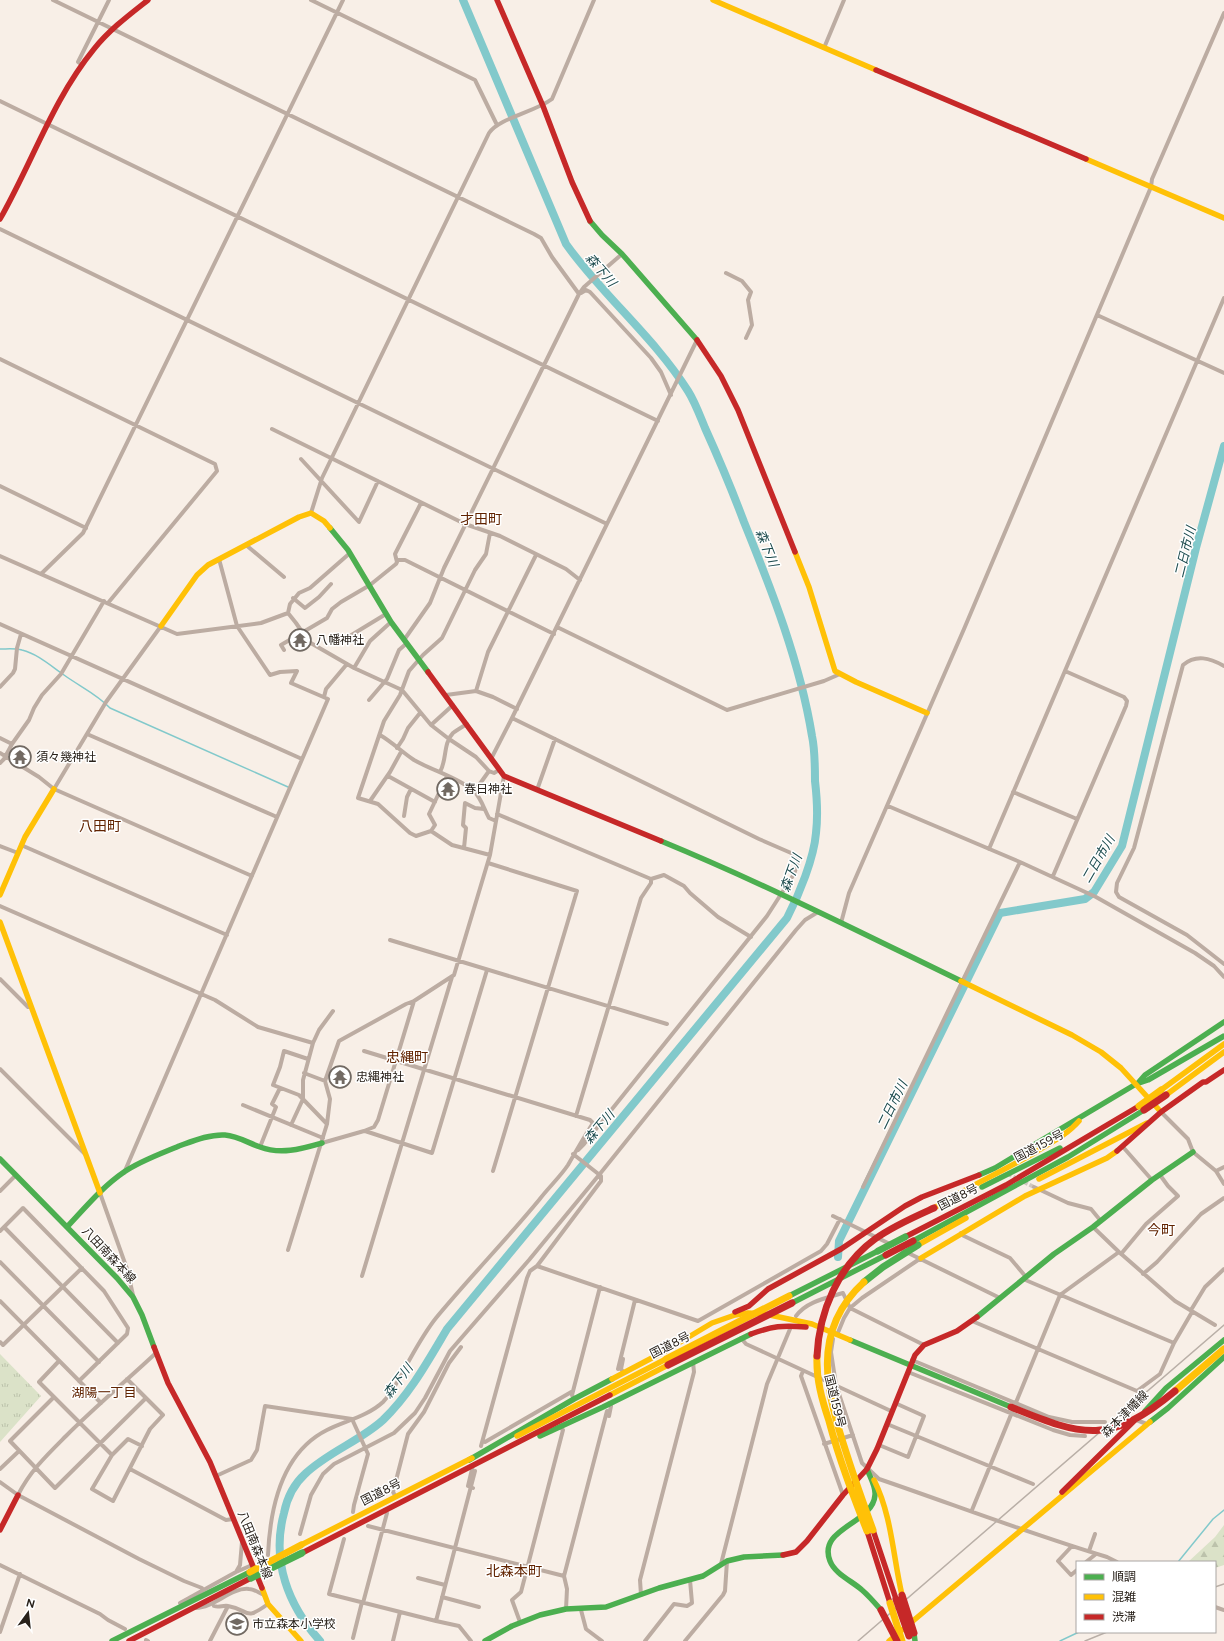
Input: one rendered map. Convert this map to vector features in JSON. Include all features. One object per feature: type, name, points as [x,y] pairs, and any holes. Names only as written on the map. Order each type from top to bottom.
[{"type":"main road","points":[[0,219],[12,199],[63,95],[82,65],[94,49],[120,21],[148,0]]},
{"type":"main road","points":[[497,0],[543,106],[572,182],[590,220],[602,235],[622,254],[697,340],[721,376],[738,410],[767,479],[809,587],[835,671],[927,713]]},
{"type":"main road","points":[[713,0],[1224,218]]},
{"type":"main road","points":[[161,626],[197,575],[208,565],[299,517],[311,513],[324,521],[350,553],[391,622],[504,776],[695,854],[965,982],[1072,1035],[1100,1052],[1121,1068],[1161,1112]]},
{"type":"main road","points":[[0,895],[21,845],[35,818],[54,789]]},
{"type":"main road","points":[[0,922],[100,1193]]},
{"type":"main road","points":[[1136,1084],[1145,1075],[1224,1022]]},
{"type":"main road","points":[[472,1465],[484,1447],[574,1395],[620,1373],[712,1323],[722,1316],[749,1306],[768,1289],[838,1250],[905,1206],[922,1197],[997,1169],[1136,1084],[1148,1080],[1224,1036]]},
{"type":"main road","name":"国道8号","points":[[1163,1093],[1224,1044]]},
{"type":"main road","name":"国道8号","points":[[986,1202],[1068,1157],[1224,1052]]},
{"type":"main road","points":[[921,1258],[1037,1188],[1084,1170],[1107,1158],[1123,1147],[1153,1121],[1161,1112],[1224,1065]]},
{"type":"main road","points":[[1203,1082],[1206,1082],[1224,1070]]},
{"type":"main road","name":"国道8号","points":[[790,1300],[878,1251],[1006,1185],[1141,1108]]},
{"type":"main road","points":[[934,1208],[952,1197],[994,1176],[1061,1137],[1073,1128],[1084,1115]]},
{"type":"main road","points":[[999,1195],[1004,1197],[1153,1121]]},
{"type":"main road","name":"八田南森本線","points":[[301,1641],[268,1604],[251,1572],[242,1542],[216,1476],[168,1383],[142,1315],[133,1297],[117,1278],[67,1227],[100,1193],[124,1173],[158,1154],[210,1136],[226,1135],[282,1153],[294,1151],[323,1140]]},
{"type":"main road","name":"国道159号","points":[[912,1638],[833,1438],[820,1390],[817,1373],[817,1351],[820,1324],[827,1303],[850,1262],[875,1239],[906,1220],[997,1180],[1075,1139],[1086,1138]]},
{"type":"main road","points":[[485,1641],[520,1622],[544,1614],[566,1609],[581,1610],[606,1607],[702,1576],[724,1563],[744,1557],[787,1555],[796,1552],[807,1541],[843,1495],[867,1469],[915,1355],[924,1345],[948,1336],[972,1321],[1054,1254],[1093,1227],[1160,1174],[1193,1152]]},
{"type":"main road","points":[[0,1159],[67,1227]]},
{"type":"main road","name":"国道159号","points":[[870,1530],[832,1412],[827,1388],[826,1372],[826,1352],[829,1339],[835,1323],[851,1295],[872,1276],[915,1243],[984,1208],[986,1202]]},
{"type":"main road","name":"国道8号","points":[[301,1549],[396,1497],[472,1465],[482,1455],[790,1300],[915,1243]]},
{"type":"main road","points":[[712,1323],[735,1315],[748,1313],[765,1314],[812,1324],[835,1337]]},
{"type":"main road","points":[[497,1453],[560,1428],[607,1407],[741,1338],[768,1328],[786,1325],[812,1328],[1045,1421],[1071,1429],[1099,1431],[1118,1428],[1145,1415],[1224,1348]]},
{"type":"main road","name":"森本津幡線","points":[[1047,1508],[1136,1420],[1166,1388],[1224,1340]]},
{"type":"main road","name":"森本津幡線","points":[[889,1641],[1168,1408],[1202,1379],[1224,1357]]},
{"type":"main road","name":"国道8号","points":[[112,1641],[251,1572],[385,1510],[497,1453],[667,1362]]},
{"type":"main road","points":[[867,1469],[880,1490],[885,1511],[896,1576],[896,1599]]},
{"type":"main road","points":[[867,1469],[875,1494],[871,1509],[837,1534],[829,1548],[830,1561],[839,1573],[872,1599],[881,1610],[897,1641]]},
{"type":"main road","points":[[0,1530],[18,1495]]},
{"type":"main road","name":"国道8号","points":[[129,1641],[193,1608],[251,1572]]},
{"type":"main road","name":"国道159号","points":[[896,1599],[902,1641]]},
{"type":"street","points":[[53,0],[541,238],[552,257],[579,294]]},
{"type":"street","points":[[82,65],[78,62],[109,0]]},
{"type":"street","points":[[311,0],[475,80],[499,124]]},
{"type":"street","points":[[41,574],[83,533],[86,528],[343,0]]},
{"type":"street","points":[[311,513],[321,480],[331,458],[489,133],[499,124],[543,106],[552,99],[594,0]]},
{"type":"street","points":[[824,48],[844,0]]},
{"type":"street","points":[[841,923],[849,892],[888,806],[1151,187],[1152,179],[1224,13]]},
{"type":"street","points":[[0,101],[658,421]]},
{"type":"street","points":[[0,229],[607,524]]},
{"type":"street","points":[[370,700],[387,679],[399,650],[406,642],[430,603],[439,578],[465,524],[579,294],[584,287],[622,254]]},
{"type":"street","points":[[726,273],[742,281],[751,292],[748,300],[752,325],[746,338]]},
{"type":"street","points":[[579,294],[586,290],[590,292],[651,358],[661,372],[671,395]]},
{"type":"street","points":[[989,849],[1224,298]]},
{"type":"street","points":[[1097,315],[1224,373]]},
{"type":"street","points":[[491,759],[554,634],[697,340]]},
{"type":"street","points":[[0,360],[216,464],[217,471],[106,602],[71,656],[62,673],[42,695],[34,708],[30,720],[0,763]]},
{"type":"street","points":[[272,429],[465,524],[500,536],[566,569],[580,580]]},
{"type":"street","points":[[301,459],[359,522],[378,481]]},
{"type":"street","points":[[0,486],[86,528]]},
{"type":"street","points":[[284,650],[281,645],[327,618],[332,609],[370,585],[396,564],[396,554],[421,503]]},
{"type":"street","points":[[447,776],[429,814],[435,825],[431,831],[416,836],[410,833],[378,804],[358,798],[384,721],[402,690],[409,671],[442,638],[475,570],[486,554],[490,533]]},
{"type":"street","points":[[246,545],[284,577]]},
{"type":"street","points":[[288,613],[293,598],[299,593],[310,588],[350,553]]},
{"type":"street","points":[[476,691],[488,652],[536,554]]},
{"type":"street","points":[[0,556],[177,634],[261,623],[288,613]]},
{"type":"street","points":[[124,1173],[328,699],[291,683],[297,671],[280,672],[270,675],[237,626],[219,559]]},
{"type":"street","points":[[397,560],[405,560],[554,634]]},
{"type":"street","points":[[293,598],[305,608],[319,598],[331,584]]},
{"type":"street","points":[[288,613],[309,642],[354,668],[402,690],[420,713],[449,739],[476,757],[489,771],[494,772],[499,770]]},
{"type":"street","points":[[340,642],[386,614]]},
{"type":"street","points":[[354,668],[370,641],[391,622]]},
{"type":"street","points":[[0,624],[302,759]]},
{"type":"street","points":[[54,789],[105,703],[161,626]]},
{"type":"street","points":[[557,627],[727,710],[824,681],[840,674]]},
{"type":"street","points":[[0,687],[13,673],[21,634]]},
{"type":"street","points":[[1224,666],[1216,661],[1204,658],[1195,658],[1182,665],[1134,848],[1117,883],[1116,892],[1119,897],[1201,945],[1224,964]]},
{"type":"street","points":[[324,697],[326,689],[347,664]]},
{"type":"street","points":[[1053,876],[1127,701],[1124,697],[1065,672]]},
{"type":"street","points":[[446,695],[476,691],[493,697],[517,709]]},
{"type":"street","points":[[431,724],[453,705]]},
{"type":"street","points":[[397,748],[408,728],[420,713]]},
{"type":"street","points":[[512,718],[759,839],[798,856],[798,862],[794,874],[768,916],[574,1155]]},
{"type":"street","points":[[440,772],[443,767],[449,739],[453,733],[467,724]]},
{"type":"street","points":[[87,734],[278,817]]},
{"type":"street","points":[[380,735],[390,740],[401,752],[440,772],[474,792],[489,818],[496,821]]},
{"type":"street","points":[[0,738],[12,744]]},
{"type":"street","points":[[537,790],[555,739]]},
{"type":"street","points":[[370,801],[388,776],[401,752]]},
{"type":"street","points":[[0,753],[39,777],[54,789],[252,876]]},
{"type":"street","points":[[474,792],[489,771]]},
{"type":"street","points":[[388,776],[435,802]]},
{"type":"street","points":[[362,1276],[488,863],[504,776]]},
{"type":"street","points":[[404,816],[407,798],[411,789]]},
{"type":"street","points":[[1013,792],[1077,819]]},
{"type":"street","points":[[464,848],[466,828],[463,825],[465,803],[475,808],[484,809]]},
{"type":"street","points":[[888,806],[1053,876],[1096,897],[1195,953],[1214,966],[1224,977]]},
{"type":"street","points":[[497,814],[651,879],[664,875],[684,886],[718,917],[751,937]]},
{"type":"street","points":[[431,831],[452,845],[490,854]]},
{"type":"street","points":[[21,845],[226,935]]},
{"type":"street","points":[[0,846],[18,853]]},
{"type":"street","points":[[863,1187],[965,982],[1020,862]]},
{"type":"street","points":[[488,863],[578,891],[494,1171]]},
{"type":"street","points":[[576,1116],[641,898],[651,882],[651,879]]},
{"type":"street","points":[[0,906],[215,1000],[258,1028],[313,1043]]},
{"type":"street","points":[[300,1534],[311,1495],[323,1474],[334,1464],[394,1433],[415,1413],[425,1398],[450,1351],[529,1260],[599,1175],[796,930],[816,911]]},
{"type":"street","points":[[390,940],[667,1024]]},
{"type":"street","points":[[364,1131],[402,1144],[432,1152],[487,970]]},
{"type":"street","points":[[288,1250],[327,1124],[330,1099],[325,1081],[339,1041],[414,1001],[452,977]]},
{"type":"street","points":[[0,980],[28,1007],[31,1007]]},
{"type":"street","points":[[243,1105],[291,1124],[323,1140],[364,1131],[374,1127],[378,1120],[414,1001]]},
{"type":"street","points":[[291,1124],[303,1098],[304,1073],[313,1043],[319,1030],[333,1011]]},
{"type":"street","points":[[308,1059],[284,1051],[273,1085],[299,1095],[327,1124]]},
{"type":"street","points":[[268,1555],[274,1506],[286,1471],[301,1450],[314,1438],[325,1431],[353,1420],[383,1402],[395,1386],[421,1339],[436,1318],[521,1222],[568,1165],[593,1123],[590,1120],[364,1051]]},
{"type":"street","points":[[0,1069],[86,1156]]},
{"type":"street","points":[[304,1073],[325,1081]]},
{"type":"street","points":[[260,1147],[276,1107],[272,1104],[280,1088]]},
{"type":"street","points":[[1161,1112],[1188,1139],[1193,1152],[1216,1170],[1224,1184]]},
{"type":"street","points":[[1123,1147],[1152,1180]]},
{"type":"street","points":[[484,1447],[486,1431],[525,1284],[530,1271],[537,1266],[601,1180],[599,1175],[574,1155]]},
{"type":"street","points":[[1216,1170],[1224,1167]]},
{"type":"street","points":[[972,1510],[1060,1295],[1120,1253],[1146,1224],[1178,1196],[1168,1186],[1160,1174]]},
{"type":"street","points":[[0,1191],[16,1175]]},
{"type":"street","points":[[1037,1188],[1068,1203],[1091,1209],[1100,1220]]},
{"type":"street","points":[[100,1193],[127,1270],[133,1297]]},
{"type":"street","points":[[1143,1274],[1170,1248],[1201,1214],[1224,1198]]},
{"type":"street","points":[[0,1231],[23,1208],[104,1291],[128,1328],[127,1334],[79,1381]]},
{"type":"street","points":[[833,1216],[1000,1298]]},
{"type":"street","points":[[537,1266],[698,1321],[821,1251],[827,1244],[840,1219]]},
{"type":"street","points":[[4,1227],[118,1343]]},
{"type":"street","points":[[1093,1227],[1143,1274],[1175,1301],[1215,1324]]},
{"type":"street","points":[[961,1233],[964,1236],[1010,1258],[1025,1278],[1060,1295],[1174,1343]]},
{"type":"street","points":[[921,1258],[862,1298],[850,1308],[835,1337],[832,1352],[836,1385],[862,1464],[880,1479],[1114,1561]]},
{"type":"street","points":[[0,1262],[99,1362]]},
{"type":"street","points":[[0,1342],[3,1345],[82,1268]]},
{"type":"street","points":[[972,1321],[1137,1391],[1160,1374],[1174,1343],[1205,1287],[1224,1269]]},
{"type":"street","points":[[496,1436],[482,1430],[478,1448],[484,1447],[496,1436],[574,1395],[600,1288]]},
{"type":"street","points":[[796,1316],[801,1310],[824,1298],[843,1293],[850,1308],[924,1345]]},
{"type":"street","points":[[622,1356],[618,1357],[615,1371],[620,1373],[624,1359],[622,1356],[635,1300]]},
{"type":"street","points":[[0,1301],[101,1403]]},
{"type":"street","points":[[685,1641],[725,1591],[724,1563],[767,1384],[790,1329]]},
{"type":"street","points":[[741,1338],[746,1344],[891,1411]]},
{"type":"street","points":[[396,1497],[393,1492],[408,1434],[424,1412],[449,1363],[461,1347]]},
{"type":"street","points":[[18,1495],[35,1467],[79,1423],[156,1353]]},
{"type":"street","points":[[59,1361],[39,1382],[112,1455]]},
{"type":"street","points":[[641,1595],[640,1580],[694,1372],[693,1362]]},
{"type":"street","points":[[910,1366],[984,1391],[1057,1431],[1078,1436],[1085,1436]]},
{"type":"street","points":[[910,1366],[980,1400],[1064,1421],[1081,1423],[1105,1422]]},
{"type":"street","points":[[804,1371],[801,1376],[843,1495]]},
{"type":"street","points":[[1186,1371],[1202,1379]]},
{"type":"street","points":[[128,1379],[163,1415],[150,1429],[142,1446],[114,1501],[92,1489],[112,1455],[128,1439],[142,1446]]},
{"type":"street","points":[[54,1397],[10,1441],[55,1488],[146,1398]]},
{"type":"street","points":[[878,1445],[908,1457],[924,1416],[895,1403]]},
{"type":"street","points":[[216,1476],[251,1460],[256,1450],[265,1406],[353,1420]]},
{"type":"street","points":[[566,1609],[567,1589],[564,1576],[603,1426],[601,1422],[605,1410],[607,1407],[611,1406],[606,1425],[603,1426]]},
{"type":"street","points":[[353,1420],[368,1454],[353,1512]]},
{"type":"street","points":[[1136,1420],[1147,1424]]},
{"type":"street","points":[[1078,1436],[1081,1423]]},
{"type":"street","points":[[887,1424],[1033,1484]]},
{"type":"street","points":[[520,1622],[512,1600],[520,1594],[528,1566],[563,1430],[560,1428]]},
{"type":"street","points":[[824,1444],[853,1435]]},
{"type":"street","points":[[0,1469],[19,1451]]},
{"type":"street","points":[[436,1621],[471,1487],[473,1488],[480,1461]]},
{"type":"street","points":[[471,1487],[468,1486],[472,1465]]},
{"type":"street","points":[[130,1469],[226,1520],[233,1519]]},
{"type":"street","points":[[0,1482],[18,1495],[139,1559],[202,1588]]},
{"type":"street","points":[[352,1638],[383,1529],[387,1513],[385,1510]]},
{"type":"street","points":[[368,1526],[564,1576]]},
{"type":"street","points":[[1088,1551],[1095,1534]]},
{"type":"street","points":[[344,1539],[329,1594],[459,1626],[471,1641]]},
{"type":"street","points":[[236,1572],[240,1565],[242,1542]]},
{"type":"street","points":[[1072,1546],[1058,1561],[1071,1576],[1076,1571]]},
{"type":"street","points":[[1087,1561],[1096,1554]]},
{"type":"street","points":[[0,1565],[100,1614],[108,1620],[125,1628]]},
{"type":"street","points":[[153,1620],[236,1572],[251,1572]]},
{"type":"street","points":[[0,1632],[20,1574]]},
{"type":"street","points":[[418,1578],[445,1585]]},
{"type":"street","points":[[644,1641],[674,1604],[687,1606],[692,1603],[690,1580]]},
{"type":"street","points":[[193,1608],[203,1608],[242,1589],[252,1590],[264,1595]]},
{"type":"street","points":[[442,1597],[479,1607]]},
{"type":"street","points":[[214,1606],[228,1606],[246,1614],[255,1613],[268,1604]]},
{"type":"street","points":[[210,1641],[228,1606]]},
{"type":"street","points":[[581,1610],[586,1629],[602,1641]]},
{"type":"street","points":[[393,1641],[400,1612]]},
{"type":"green space","points":[[0,1354],[41,1396],[0,1442]]},
{"type":"green space","points":[[1224,1525],[1224,1565],[1216,1568],[1216,1561],[1189,1561],[1215,1537]]},
{"type":"waterway","name":"森下川","points":[[320,1641],[299,1613],[285,1582],[281,1565],[281,1531],[287,1502],[294,1487],[314,1466],[374,1427],[393,1410],[418,1377],[447,1329],[787,918],[801,888],[809,865],[815,843],[817,827],[814,747],[807,708],[793,654],[784,627],[735,498],[693,400],[675,371],[580,263],[566,244],[463,0]]},
{"type":"waterway","name":"二日市川","points":[[838,1257],[839,1241],[1000,913],[1085,899],[1094,892],[1122,846],[1196,548],[1224,446]]},
{"type":"waterway","points":[[0,649],[19,649],[33,654],[94,694],[110,708],[288,787]]},
{"type":"waterway","points":[[1179,1561],[1213,1519],[1224,1510]]},
{"type":"waterway","points":[[1060,1641],[1077,1633]]},
{"type":"tunnel","points":[[1008,1174],[1034,1187]]},
{"type":"railway","points":[[858,1641],[1224,1325]]},
{"type":"railway","points":[[1216,1587],[1224,1584]]},
{"type":"railway","points":[[1085,1641],[1105,1633]]},
{"type":"traffic: fast","points":[[590,221],[622,254],[697,340]]},
{"type":"traffic: fast","points":[[330,528],[348,550],[391,622],[428,672]]},
{"type":"traffic: fast","points":[[661,841],[775,891],[961,981]]},
{"type":"traffic: fast","points":[[1138,1083],[1145,1075],[1224,1022]]},
{"type":"traffic: fast","points":[[979,1175],[995,1168],[1136,1084],[1148,1080],[1224,1036]]},
{"type":"traffic: fast","points":[[913,1241],[1068,1157],[1144,1110]]},
{"type":"traffic: fast","points":[[67,1227],[101,1191],[124,1172],[150,1158],[196,1140],[225,1135],[239,1138],[276,1151],[299,1149],[322,1143]]},
{"type":"traffic: fast","points":[[982,1187],[1060,1148]]},
{"type":"traffic: fast","points":[[977,1317],[1054,1254],[1093,1227],[1152,1180],[1193,1152]]},
{"type":"traffic: fast","points":[[0,1159],[117,1278],[133,1297],[142,1315],[154,1347]]},
{"type":"traffic: fast","points":[[878,1251],[905,1237]]},
{"type":"traffic: fast","points":[[864,1282],[883,1267],[918,1245]]},
{"type":"traffic: fast","points":[[789,1296],[878,1251]]},
{"type":"traffic: fast","points":[[792,1303],[886,1255]]},
{"type":"traffic: fast","points":[[540,1436],[603,1407],[751,1334]]},
{"type":"traffic: fast","points":[[850,1340],[1011,1407]]},
{"type":"traffic: fast","points":[[1145,1411],[1166,1388],[1224,1340]]},
{"type":"traffic: fast","points":[[1150,1422],[1168,1408],[1224,1357]]},
{"type":"traffic: fast","points":[[469,1460],[574,1399],[612,1379]]},
{"type":"traffic: fast","points":[[867,1469],[874,1485],[875,1492],[872,1505],[865,1513],[838,1533],[831,1541],[828,1550],[832,1566],[870,1597],[881,1610]]},
{"type":"traffic: fast","points":[[251,1578],[302,1553]]},
{"type":"traffic: fast","points":[[485,1641],[512,1626],[540,1615],[566,1609],[606,1607],[659,1588],[703,1576],[727,1561],[744,1557],[783,1555]]},
{"type":"traffic: fast","points":[[112,1641],[250,1572]]},
{"type":"traffic: fast","points":[[914,1633],[915,1641]]},
{"type":"traffic: slow","points":[[713,0],[876,70]]},
{"type":"traffic: slow","points":[[1086,159],[1224,218]]},
{"type":"traffic: slow","points":[[161,626],[197,575],[208,565],[299,517],[311,513],[324,521],[330,528]]},
{"type":"traffic: slow","points":[[795,552],[809,587],[835,671],[856,682],[927,713]]},
{"type":"traffic: slow","points":[[0,895],[25,837],[54,789]]},
{"type":"traffic: slow","points":[[0,922],[100,1193]]},
{"type":"traffic: slow","points":[[961,981],[1072,1035],[1101,1052],[1121,1068],[1161,1112]]},
{"type":"traffic: slow","points":[[1161,1090],[1224,1044]]},
{"type":"traffic: slow","points":[[1166,1095],[1224,1052]]},
{"type":"traffic: slow","points":[[1139,1106],[1161,1090]]},
{"type":"traffic: slow","points":[[934,1208],[1022,1160],[1064,1135],[1079,1121]]},
{"type":"traffic: slow","points":[[1039,1179],[1147,1123]]},
{"type":"traffic: slow","points":[[921,1258],[1025,1196],[1107,1158],[1117,1151]]},
{"type":"traffic: slow","points":[[918,1245],[966,1218]]},
{"type":"traffic: slow","points":[[864,1282],[847,1301],[835,1322],[829,1343],[827,1364],[833,1409],[853,1474],[873,1530]]},
{"type":"traffic: slow","points":[[666,1359],[789,1296]]},
{"type":"traffic: slow","points":[[612,1379],[667,1350],[712,1323],[735,1315],[748,1313],[765,1314],[812,1324],[850,1340]]},
{"type":"traffic: slow","points":[[1175,1391],[1224,1349]]},
{"type":"traffic: slow","points":[[817,1356],[820,1389],[824,1405],[851,1490],[867,1531]]},
{"type":"traffic: slow","points":[[517,1436],[666,1359]]},
{"type":"traffic: slow","points":[[610,1395],[668,1365]]},
{"type":"traffic: slow","points":[[889,1641],[1150,1422]]},
{"type":"traffic: slow","points":[[301,1545],[472,1458]]},
{"type":"traffic: slow","points":[[874,1480],[885,1508],[902,1595]]},
{"type":"traffic: slow","points":[[250,1572],[301,1545]]},
{"type":"traffic: slow","points":[[262,1588],[268,1604],[301,1641]]},
{"type":"traffic: slow","points":[[890,1603],[902,1641]]},
{"type":"traffic: jam","points":[[0,219],[12,198],[55,110],[80,68],[106,35],[148,0]]},
{"type":"traffic: jam","points":[[497,0],[543,106],[572,182],[590,221]]},
{"type":"traffic: jam","points":[[876,70],[1086,159]]},
{"type":"traffic: jam","points":[[697,340],[721,376],[738,410],[795,552]]},
{"type":"traffic: jam","points":[[428,672],[504,776],[661,841]]},
{"type":"traffic: jam","points":[[1117,1151],[1161,1112],[1203,1082],[1206,1082],[1224,1070]]},
{"type":"traffic: jam","points":[[1144,1110],[1166,1095]]},
{"type":"traffic: jam","points":[[905,1237],[1006,1185],[1139,1106]]},
{"type":"traffic: jam","points":[[735,1312],[749,1306],[768,1289],[841,1249],[905,1206],[922,1197],[979,1175]]},
{"type":"traffic: jam","points":[[817,1356],[826,1307],[841,1276],[851,1262],[862,1250],[882,1234],[934,1208]]},
{"type":"traffic: jam","points":[[886,1255],[913,1241]]},
{"type":"traffic: jam","points":[[668,1365],[792,1303]]},
{"type":"traffic: jam","points":[[783,1555],[796,1552],[807,1541],[843,1495],[867,1469],[877,1449],[915,1355],[924,1345],[957,1331],[977,1317]]},
{"type":"traffic: jam","points":[[751,1334],[778,1327],[806,1327]]},
{"type":"traffic: jam","points":[[154,1347],[168,1383],[210,1462],[262,1588]]},
{"type":"traffic: jam","points":[[1011,1407],[1058,1425],[1078,1429],[1096,1430],[1114,1428],[1132,1420],[1152,1408],[1175,1391]]},
{"type":"traffic: jam","points":[[302,1553],[610,1395]]},
{"type":"traffic: jam","points":[[1062,1492],[1134,1421]]},
{"type":"traffic: jam","points":[[0,1530],[18,1495]]},
{"type":"traffic: jam","points":[[873,1530],[896,1599]]},
{"type":"traffic: jam","points":[[867,1531],[890,1603]]},
{"type":"traffic: jam","points":[[129,1641],[251,1578]]},
{"type":"traffic: jam","points":[[902,1595],[914,1633]]},
{"type":"traffic: jam","points":[[896,1599],[909,1636]]},
{"type":"traffic: jam","points":[[881,1610],[897,1641]]},
{"type":"place","name":"八幡神社","points":[[300,640]]},
{"type":"place","name":"須々幾神社","points":[[20,757]]},
{"type":"place","name":"春日神社","points":[[448,789]]},
{"type":"place","name":"忠縄神社","points":[[340,1077]]},
{"type":"place","name":"市立森本小学校","points":[[237,1624]]},
{"type":"district","name":"才田町","points":[[481,519]]},
{"type":"district","name":"八田町","points":[[100,826]]},
{"type":"district","name":"忠縄町","points":[[407,1057]]},
{"type":"district","name":"今町","points":[[1161,1230]]},
{"type":"district","name":"湖陽一丁目","points":[[104,1392]]},
{"type":"district","name":"北森本町","points":[[514,1571]]}]
